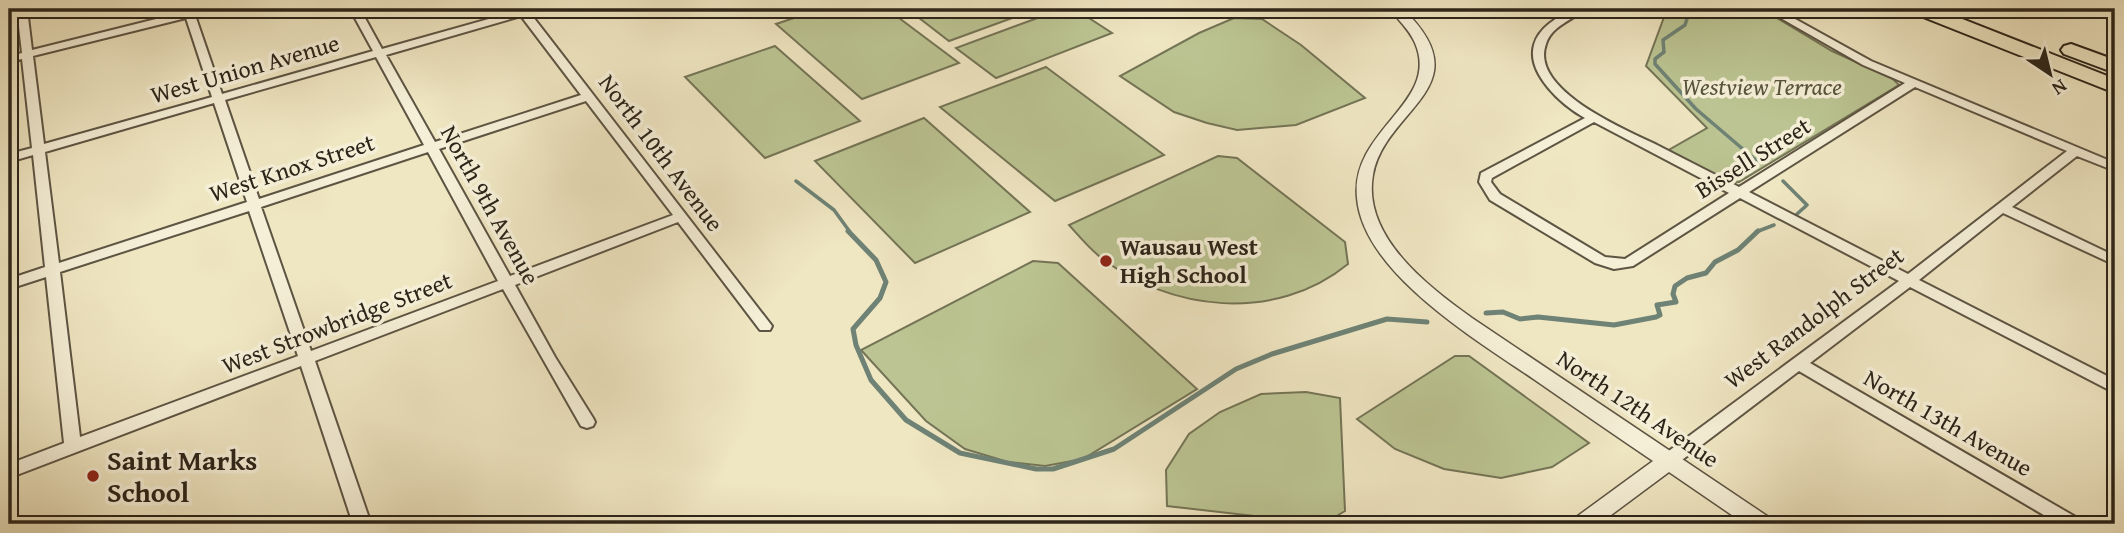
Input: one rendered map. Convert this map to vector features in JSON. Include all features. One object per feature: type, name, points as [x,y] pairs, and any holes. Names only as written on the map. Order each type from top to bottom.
[{"type":"highway","points":[[1920,9],[2115,87]]},
{"type":"highway","points":[[1964,9],[2115,67]]},
{"type":"street","points":[[22,9],[73,446]]},
{"type":"street","points":[[9,59],[188,11],[208,9]]},
{"type":"street","name":"North 9th Avenue","points":[[355,9],[506,283],[587,422]]},
{"type":"street","name":"North 12th Avenue","points":[[1396,9],[1422,41],[1427,71],[1416,96],[1373,152],[1364,180],[1368,209],[1380,241],[1396,264],[1433,299],[1484,336],[1762,524]]},
{"type":"street","points":[[1580,9],[1548,27],[1538,52],[1541,68],[1558,91],[1593,118],[2115,387]]},
{"type":"street","points":[[1770,9],[1836,48],[2115,167]]},
{"type":"street","name":"West Union Avenue","points":[[9,158],[526,10]]},
{"type":"street","name":"North 10th Avenue","points":[[526,10],[765,326]]},
{"type":"street","points":[[188,11],[362,524]]},
{"type":"street","name":"Bissell Street","points":[[1593,118],[1486,176],[1485,182],[1495,197],[1600,260],[1614,264],[1629,263],[1913,83]]},
{"type":"street","name":"West Knox Street","points":[[9,284],[589,96]]},
{"type":"street","name":"West Randolph Street","points":[[1583,524],[1799,364],[2075,150]]},
{"type":"street","points":[[2001,207],[2115,261]]},
{"type":"street","name":"West Strowbridge Street","points":[[9,471],[680,217]]},
{"type":"street","name":"North 13th Avenue","points":[[1799,364],[2073,524]]},
{"type":"green space","points":[[821,9],[887,9],[959,63],[862,99],[776,24]]},
{"type":"green space","points":[[1037,9],[949,41],[910,11]]},
{"type":"green space","points":[[1062,9],[1075,9],[1112,33],[996,78],[956,48]]},
{"type":"green space","name":"Westview Terrace","points":[[1667,9],[1762,9],[1832,51],[1893,79],[1899,85],[1739,182],[1728,183],[1667,151],[1707,128],[1646,66]]},
{"type":"green space","points":[[1234,18],[1262,19],[1301,45],[1365,98],[1296,125],[1237,130],[1174,112],[1120,76],[1199,33]]},
{"type":"green space","points":[[775,46],[860,121],[765,158],[685,77]]},
{"type":"green space","points":[[1046,67],[1164,155],[1055,201],[940,107]]},
{"type":"green space","points":[[924,118],[1030,212],[915,263],[815,161]]},
{"type":"green space","points":[[1218,156],[1237,158],[1345,242],[1348,264],[1320,283],[1289,296],[1256,302],[1223,303],[1190,299],[1157,289],[1127,275],[1099,256],[1069,225]]},
{"type":"green space","points":[[1033,261],[1058,263],[1197,389],[1083,459],[1045,466],[1008,462],[965,449],[926,421],[861,350]]},
{"type":"green space","points":[[1455,356],[1469,356],[1589,443],[1552,467],[1501,478],[1444,469],[1395,449],[1357,419]]},
{"type":"green space","points":[[1306,392],[1340,398],[1345,511],[1323,524],[1167,506],[1166,470],[1189,434],[1220,412],[1261,394]]},
{"type":"waterway","points":[[1690,9],[1685,25],[1663,40],[1664,52],[1655,59],[1655,64],[1696,109],[1758,162]]},
{"type":"waterway","points":[[796,181],[834,210],[850,232]]},
{"type":"waterway","points":[[1783,181],[1807,205],[1797,214]]},
{"type":"waterway","points":[[1758,231],[1774,225]]},
{"type":"waterway","points":[[848,231],[876,260],[886,282],[880,298],[853,329],[856,345],[871,380],[906,420],[960,453],[1036,469],[1053,469],[1114,449],[1236,369],[1272,354],[1387,319],[1427,322]]},
{"type":"waterway","points":[[1486,313],[1503,312],[1520,319],[1538,317],[1614,325],[1656,317],[1660,315],[1657,305],[1676,302],[1673,294],[1675,286],[1687,278],[1706,273],[1715,262],[1738,250],[1758,231]]},
{"type":"place","name":"Wausau West High School","points":[[1106,261]]},
{"type":"place","name":"Saint Marks School","points":[[93,476]]}]
